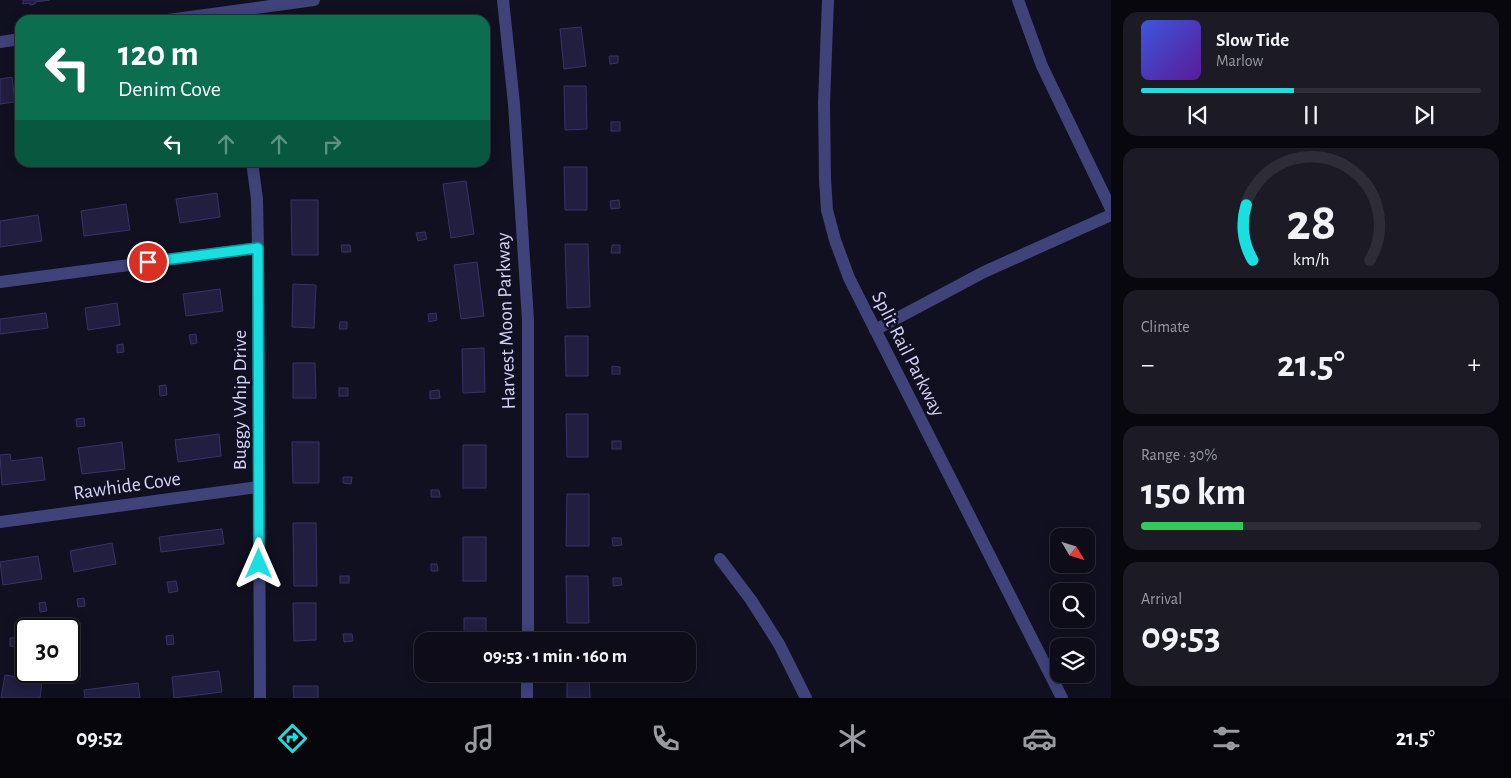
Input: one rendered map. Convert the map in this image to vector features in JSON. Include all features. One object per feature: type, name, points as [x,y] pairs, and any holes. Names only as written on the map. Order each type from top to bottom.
[{"type":"street","points":[[240,15],[314,0]]},
{"type":"street","name":"Harvest Moon Parkway","points":[[502,0],[514,104],[528,320],[528,632]]},
{"type":"street","name":"Split Rail Parkway","points":[[828,0],[824,103],[825,179],[827,210],[835,240],[849,278],[1062,698]]},
{"type":"street","points":[[1018,0],[1042,66],[1111,209]]},
{"type":"street","points":[[0,42],[15,40]]},
{"type":"street","name":"Buggy Whip Drive","points":[[253,167],[258,248],[260,698]]},
{"type":"street","points":[[875,330],[984,272],[1111,215]]},
{"type":"street","points":[[0,282],[258,248]]},
{"type":"street","name":"Rawhide Cove","points":[[0,522],[258,487]]},
{"type":"street","points":[[720,559],[751,600],[779,644],[806,698]]},
{"type":"street","points":[[527,682],[527,698]]},
{"type":"building","points":[[23,0],[50,0],[35,2],[35,4],[30,5],[30,3],[23,4]]},
{"type":"building","points":[[581,27],[586,66],[564,69],[560,29]]},
{"type":"building","points":[[609,56],[618,56],[618,63],[610,64]]},
{"type":"building","points":[[12,77],[15,102],[0,104],[0,79]]},
{"type":"building","points":[[564,86],[586,86],[587,129],[565,130]]},
{"type":"building","points":[[611,122],[620,122],[620,131],[611,131]]},
{"type":"building","points":[[564,167],[587,167],[587,210],[565,210]]},
{"type":"building","points":[[466,181],[474,234],[451,238],[443,184]]},
{"type":"building","points":[[217,193],[220,217],[180,223],[176,199]]},
{"type":"building","points":[[291,200],[318,200],[318,255],[292,255]]},
{"type":"building","points":[[619,200],[620,208],[611,209],[610,201]]},
{"type":"building","points":[[126,204],[130,230],[84,236],[81,211]]},
{"type":"building","points":[[38,215],[42,241],[0,247],[0,221]]},
{"type":"building","points":[[425,232],[427,239],[418,241],[416,233]]},
{"type":"building","points":[[565,244],[588,244],[590,307],[567,308]]},
{"type":"building","points":[[341,245],[350,245],[351,252],[342,252]]},
{"type":"building","points":[[612,245],[620,245],[620,253],[611,253]]},
{"type":"building","points":[[477,262],[484,316],[461,319],[454,265]]},
{"type":"building","points":[[293,284],[316,285],[314,328],[292,327]]},
{"type":"building","points":[[220,289],[223,311],[186,316],[183,294]]},
{"type":"building","points":[[117,303],[120,325],[88,330],[85,308]]},
{"type":"building","points":[[46,313],[48,328],[0,334],[0,319]]},
{"type":"building","points":[[436,313],[437,320],[429,322],[428,314]]},
{"type":"building","points":[[340,322],[347,322],[347,329],[339,329]]},
{"type":"building","points":[[196,334],[197,343],[191,344],[189,335]]},
{"type":"building","points":[[565,336],[588,336],[588,376],[566,376]]},
{"type":"building","points":[[123,344],[124,352],[117,353],[117,345]]},
{"type":"building","points":[[484,348],[485,392],[463,393],[462,349]]},
{"type":"building","points":[[293,363],[315,363],[316,398],[293,398]]},
{"type":"building","points":[[612,366],[620,367],[620,374],[612,374]]},
{"type":"building","points":[[166,385],[167,395],[160,396],[159,386]]},
{"type":"building","points":[[339,388],[348,388],[348,396],[339,396]]},
{"type":"building","points":[[439,390],[440,398],[430,399],[430,391]]},
{"type":"building","points":[[566,414],[588,414],[588,457],[567,457]]},
{"type":"building","points":[[84,418],[85,426],[77,427],[76,419]]},
{"type":"building","points":[[219,434],[221,456],[178,462],[175,440]]},
{"type":"building","points":[[612,441],[621,441],[621,449],[612,449]]},
{"type":"building","points":[[122,442],[125,469],[82,474],[78,448]]},
{"type":"building","points":[[292,442],[319,442],[319,483],[293,483]]},
{"type":"building","points":[[463,445],[486,445],[486,488],[463,488]]},
{"type":"building","points":[[10,454],[11,461],[42,457],[45,480],[2,485],[0,455]]},
{"type":"building","points":[[343,477],[352,477],[351,484],[343,483]]},
{"type":"building","points":[[431,490],[439,490],[440,497],[431,497]]},
{"type":"building","points":[[567,494],[589,494],[589,546],[566,546]]},
{"type":"building","points":[[293,523],[316,523],[317,586],[294,586]]},
{"type":"building","points":[[222,529],[224,544],[161,552],[159,537]]},
{"type":"building","points":[[463,537],[486,537],[486,581],[463,581]]},
{"type":"building","points":[[612,538],[621,538],[622,545],[613,546]]},
{"type":"building","points":[[112,543],[116,564],[74,572],[70,551]]},
{"type":"building","points":[[38,556],[42,579],[3,585],[0,562]]},
{"type":"building","points":[[431,564],[437,564],[438,571],[431,571]]},
{"type":"building","points":[[340,576],[349,576],[349,583],[340,583]]},
{"type":"building","points":[[566,576],[588,576],[589,623],[567,623]]},
{"type":"building","points":[[613,578],[621,578],[622,585],[613,586]]},
{"type":"building","points":[[176,581],[178,591],[169,593],[167,582]]},
{"type":"building","points":[[84,598],[85,606],[78,607],[77,599]]},
{"type":"building","points":[[45,602],[47,611],[40,612],[39,603]]},
{"type":"building","points":[[293,603],[316,603],[316,640],[294,641]]},
{"type":"building","points":[[464,618],[486,618],[486,632],[464,632]]},
{"type":"building","points":[[343,634],[352,634],[353,641],[344,642]]},
{"type":"building","points":[[173,635],[174,644],[167,645],[166,636]]},
{"type":"building","points":[[10,638],[15,638],[15,647],[10,646]]},
{"type":"building","points":[[219,671],[222,692],[174,698],[172,677]]},
{"type":"building","points":[[5,675],[15,677],[15,683],[42,683],[40,698],[1,698]]},
{"type":"building","points":[[567,682],[589,682],[590,698],[567,698]]},
{"type":"building","points":[[138,683],[140,698],[85,698],[84,690]]},
{"type":"building","points":[[293,686],[318,686],[318,698],[294,698]]},
{"type":"route","points":[[148,262],[258,248],[259,564]]}]
